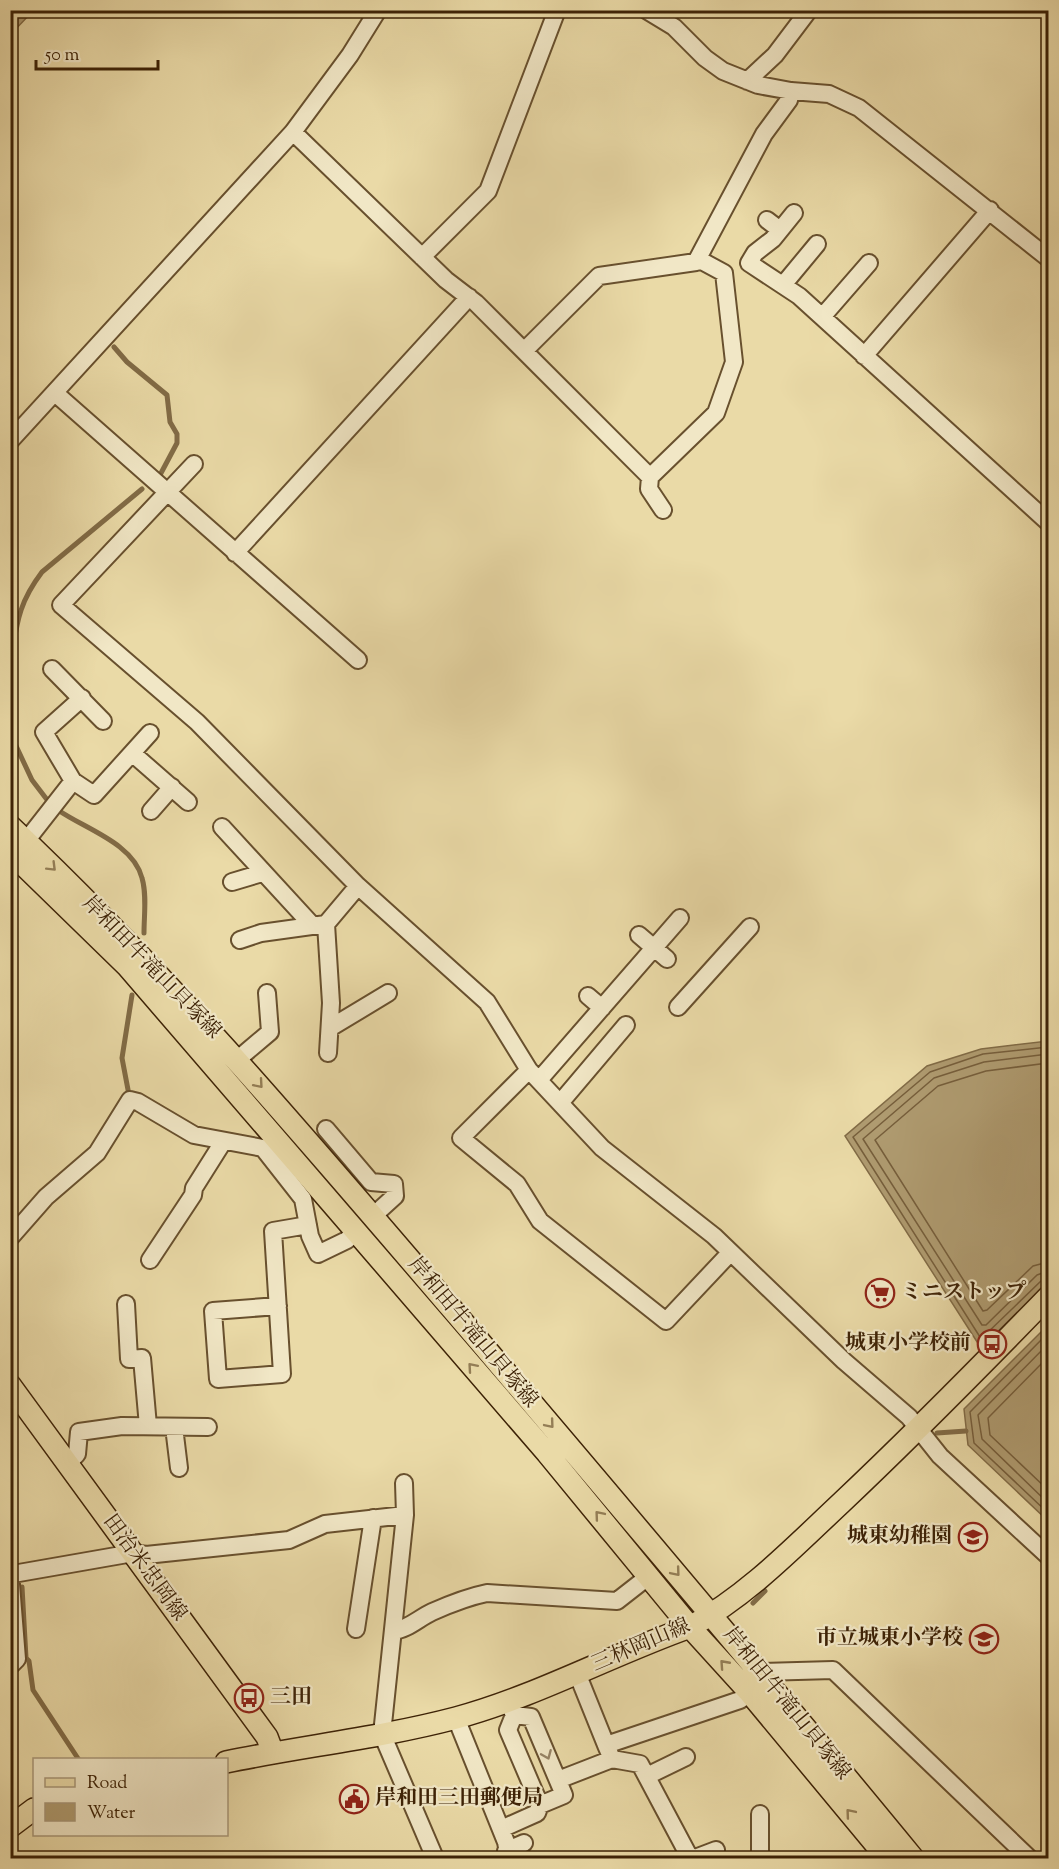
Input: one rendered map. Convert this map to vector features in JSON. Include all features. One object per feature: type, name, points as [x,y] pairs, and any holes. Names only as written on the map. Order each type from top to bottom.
[{"type":"main road","name":"岸和田牛滝山貝塚線","points":[[10,826],[18,846],[127,966],[356,1231],[690,1627],[750,1693],[887,1858]]},
{"type":"main road","name":"岸和田牛滝山貝塚線","points":[[18,846],[142,955],[238,1059],[761,1672],[913,1858]]},
{"type":"main road","name":"三林岡山線","points":[[228,1762],[511,1708],[577,1673],[690,1627],[712,1614],[773,1567],[918,1429],[1048,1297]]},
{"type":"main road","name":"田治米忠岡線","points":[[10,1385],[267,1737],[273,1753]]},
{"type":"main road","points":[[10,1827],[33,1810]]},
{"type":"street","points":[[10,441],[293,132],[350,55],[378,10]]},
{"type":"street","points":[[422,257],[488,190],[557,10]]},
{"type":"street","points":[[646,10],[674,27],[723,71],[747,81],[791,91],[829,94],[859,108],[1048,258]]},
{"type":"street","points":[[747,81],[775,55],[809,10]]},
{"type":"street","points":[[525,350],[599,276],[696,262],[764,134],[789,100],[791,91]]},
{"type":"street","points":[[293,132],[422,257],[469,297],[525,350],[650,477]]},
{"type":"street","points":[[864,356],[990,210]]},
{"type":"street","points":[[794,213],[773,225],[749,263],[783,285],[822,317],[1048,522]]},
{"type":"street","points":[[783,285],[817,244]]},
{"type":"street","points":[[663,510],[649,489],[650,477],[716,413],[734,362],[724,273],[698,259]]},
{"type":"street","points":[[822,317],[869,263]]},
{"type":"street","points":[[235,553],[469,297]]},
{"type":"street","points":[[55,393],[358,660]]},
{"type":"street","points":[[194,464],[61,605],[197,722],[358,886],[487,1002],[534,1075],[602,1148],[714,1236],[844,1361],[909,1417],[940,1456],[1048,1556]]},
{"type":"street","points":[[52,669],[103,721]]},
{"type":"street","points":[[82,698],[44,732],[73,781],[94,795],[150,733]]},
{"type":"street","points":[[132,753],[188,802]]},
{"type":"street","points":[[18,846],[73,781]]},
{"type":"street","points":[[151,812],[172,787]]},
{"type":"street","points":[[222,827],[262,873],[319,924],[331,1003],[328,1053]]},
{"type":"street","points":[[232,882],[262,873]]},
{"type":"street","points":[[240,940],[319,924],[358,886]]},
{"type":"street","points":[[680,918],[602,1008],[534,1075],[461,1138],[517,1184],[540,1221],[666,1321],[730,1253]]},
{"type":"street","points":[[678,1006],[688,984],[750,927]]},
{"type":"street","points":[[639,935],[667,958]]},
{"type":"street","points":[[238,1059],[270,1032],[267,993]]},
{"type":"street","points":[[330,1028],[388,993]]},
{"type":"street","points":[[588,996],[602,1008]]},
{"type":"street","points":[[560,1103],[626,1026]]},
{"type":"street","points":[[10,1238],[46,1197],[97,1153],[130,1100],[138,1102],[194,1135],[263,1148],[303,1199],[308,1225],[318,1254],[347,1240],[356,1231]]},
{"type":"street","points":[[326,1129],[371,1182],[394,1184],[395,1196],[373,1216]]},
{"type":"street","points":[[150,1260],[193,1194],[194,1188],[223,1142]]},
{"type":"street","points":[[278,1306],[213,1311],[218,1379],[282,1374],[278,1306],[273,1231],[308,1225]]},
{"type":"street","points":[[126,1304],[129,1359],[142,1358],[148,1426]]},
{"type":"street","points":[[68,1463],[77,1454],[79,1432],[122,1426],[208,1428]]},
{"type":"street","points":[[174,1427],[179,1468]]},
{"type":"street","points":[[404,1483],[405,1515],[382,1734],[435,1858]]},
{"type":"street","points":[[10,1666],[17,1659],[12,1573],[133,1553],[146,1555],[256,1545],[289,1540],[325,1524],[405,1515]]},
{"type":"street","points":[[356,1629],[355,1589],[373,1518]]},
{"type":"street","points":[[393,1631],[467,1597],[487,1593],[617,1601],[649,1576]]},
{"type":"street","points":[[761,1672],[833,1670],[1029,1858]]},
{"type":"street","points":[[577,1673],[609,1752],[640,1764],[693,1858],[716,1850]]},
{"type":"street","points":[[558,1780],[609,1752],[740,1700],[750,1693]]},
{"type":"street","points":[[501,1829],[537,1813],[540,1805],[507,1730],[511,1708],[531,1717],[564,1795],[540,1805]]},
{"type":"street","points":[[456,1718],[506,1842],[508,1855],[524,1843]]},
{"type":"street","points":[[647,1776],[686,1757]]},
{"type":"street","points":[[760,1814],[760,1858]]},
{"type":"water","points":[[10,11],[33,11],[11,34]]},
{"type":"water","points":[[1048,1041],[1048,1282],[981,1348],[845,1136],[927,1066],[981,1049]]},
{"type":"water","points":[[1048,1325],[1048,1521],[968,1445],[964,1409]]},
{"type":"waterway","points":[[114,347],[127,362],[167,395],[170,422],[177,434],[177,443],[160,475]]},
{"type":"waterway","points":[[10,665],[19,616],[27,595],[42,572],[142,489]]},
{"type":"waterway","points":[[10,616],[16,624]]},
{"type":"waterway","points":[[10,733],[32,780],[48,801]]},
{"type":"waterway","points":[[58,810],[119,846],[137,866],[144,891],[144,933]]},
{"type":"waterway","points":[[129,1095],[122,1058],[132,995]]},
{"type":"waterway","points":[[937,1433],[966,1431]]},
{"type":"waterway","points":[[22,1587],[26,1658],[29,1661],[33,1690],[78,1758]]},
{"type":"waterway","points":[[753,1603],[765,1591]]},
{"type":"place","name":"ミニストップ","points":[[880,1293]]},
{"type":"place","name":"城東小学校前","points":[[992,1344]]},
{"type":"place","name":"城東幼稚園","points":[[973,1537]]},
{"type":"place","name":"市立城東小学校","points":[[984,1639]]},
{"type":"place","name":"三田","points":[[249,1698]]},
{"type":"place","name":"岸和田三田郵便局","points":[[354,1799]]}]
